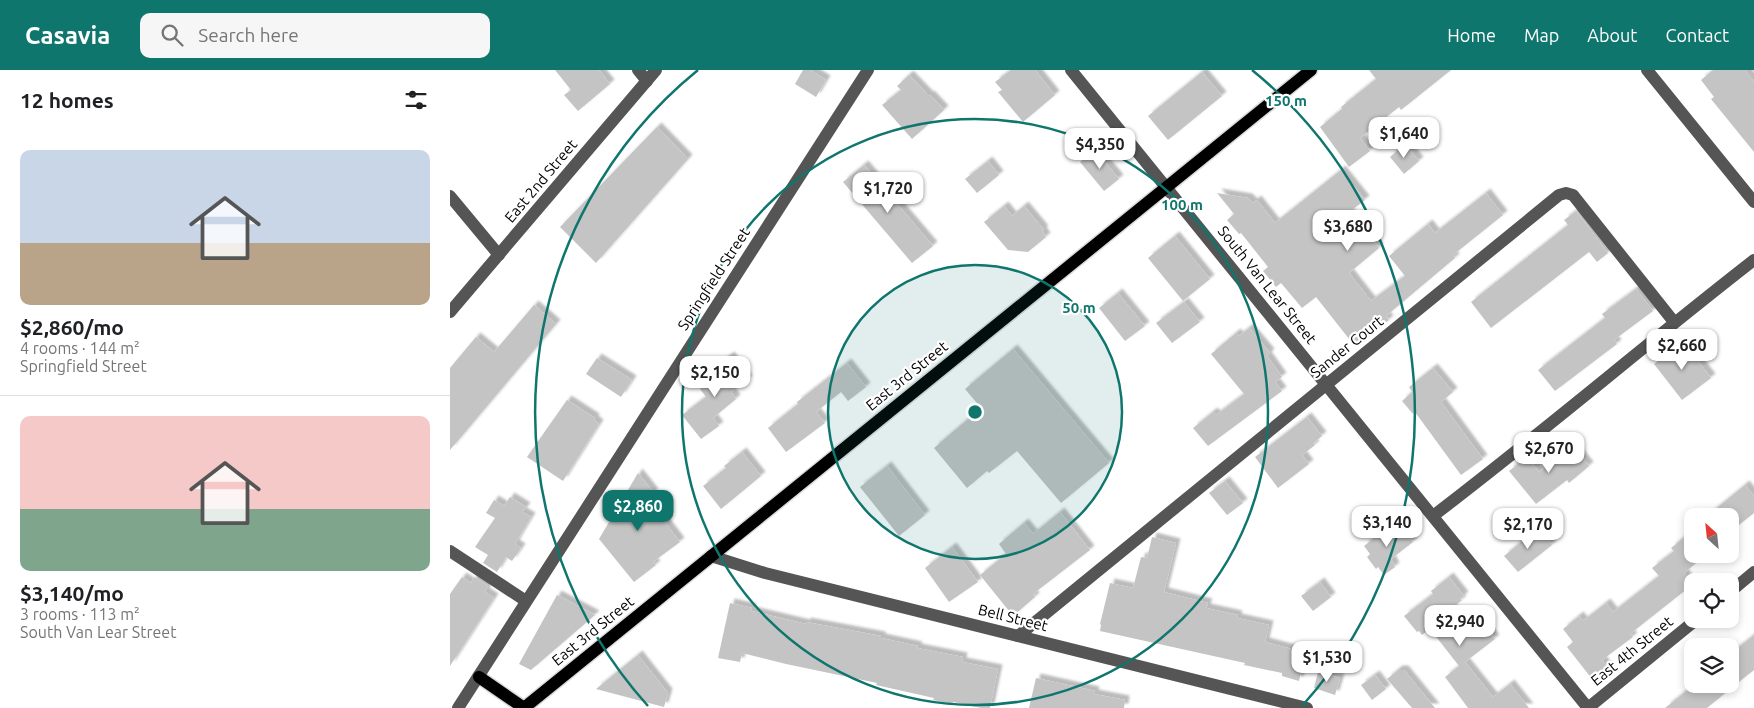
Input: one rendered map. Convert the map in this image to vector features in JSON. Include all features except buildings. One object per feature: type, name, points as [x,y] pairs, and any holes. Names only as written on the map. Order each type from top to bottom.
[{"type":"main road","name":"East 3rd Street","points":[[524,708],[1311,70]]},
{"type":"main road","points":[[479,677],[524,708]]},
{"type":"street","points":[[638,70],[647,80]]},
{"type":"street","name":"East 2nd Street","points":[[450,312],[656,70]]},
{"type":"street","name":"Springfield Street","points":[[458,708],[868,70]]},
{"type":"street","name":"South Van Lear Street","points":[[1072,70],[1588,708]]},
{"type":"street","points":[[1647,70],[1754,202]]},
{"type":"street","name":"Sander Court","points":[[1018,636],[1559,195],[1566,193],[1573,195],[1674,322]]},
{"type":"street","points":[[450,196],[499,255]]},
{"type":"street","points":[[1433,516],[1511,457],[1674,322],[1754,260]]},
{"type":"street","points":[[450,551],[526,601]]},
{"type":"street","name":"Bell Street","points":[[711,556],[765,574],[1307,708]]},
{"type":"street","points":[[1739,584],[1754,572]]},
{"type":"street","name":"East 4th Street","points":[[1588,708],[1686,628]]}]
